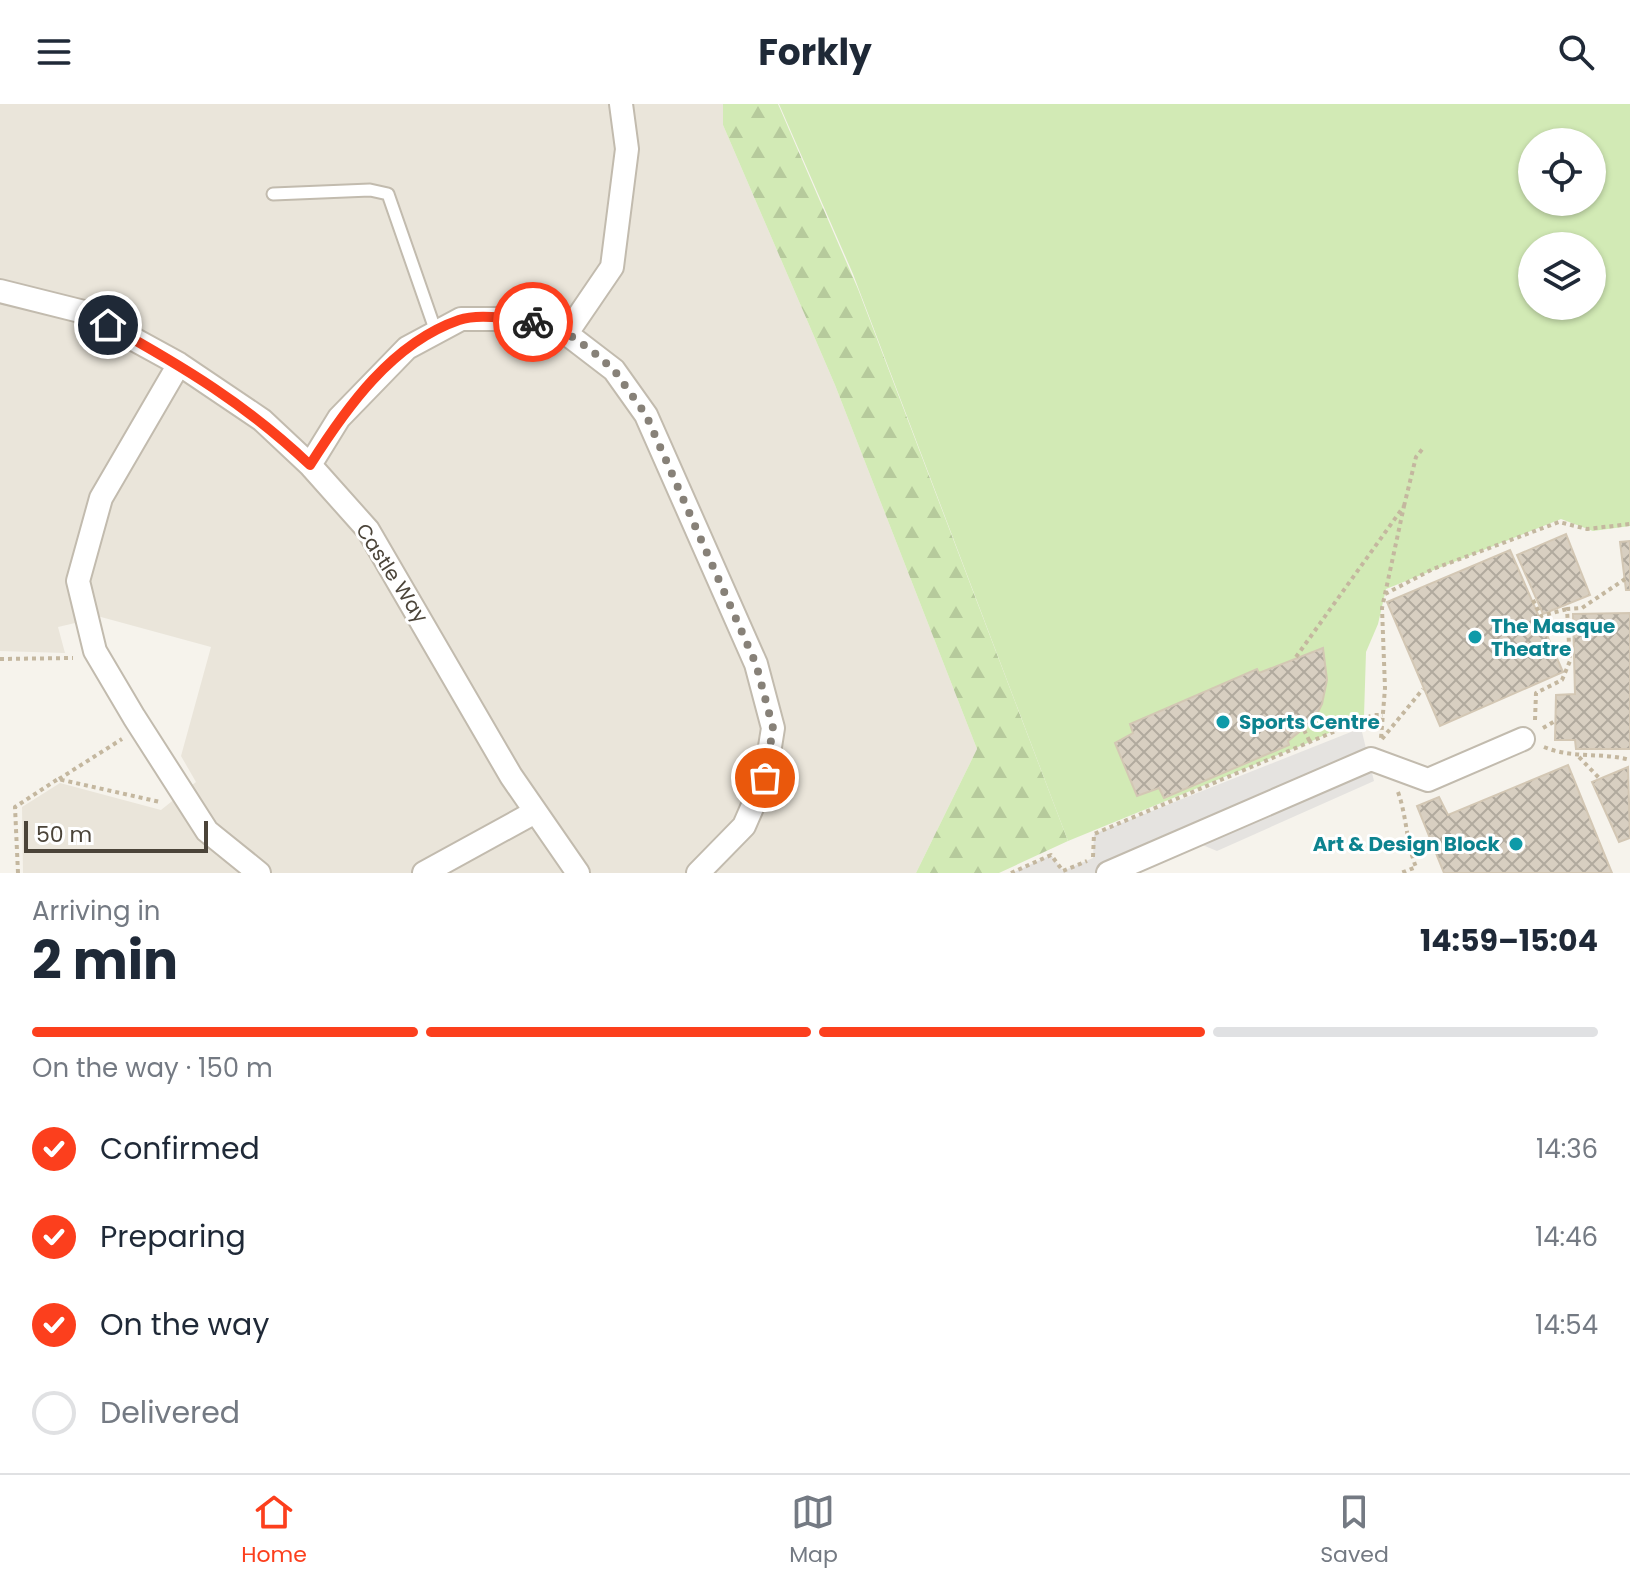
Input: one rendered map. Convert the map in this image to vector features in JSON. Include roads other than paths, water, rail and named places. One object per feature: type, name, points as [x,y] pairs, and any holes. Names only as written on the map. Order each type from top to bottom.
[{"type":"street","points":[[567,333],[612,267],[622,214],[627,149],[621,104]]},
{"type":"street","name":"Castle Way","points":[[0,291],[84,312],[179,364],[262,420],[310,465],[368,530],[535,812],[578,873]]},
{"type":"street","points":[[310,465],[339,418],[370,383],[407,348],[461,319],[554,324],[614,370],[646,415],[756,664],[773,728],[765,778],[744,826],[698,873]]},
{"type":"street","points":[[179,364],[101,498],[78,581],[99,657],[141,726],[207,831],[259,873]]},
{"type":"street","points":[[1108,873],[1371,759],[1428,780],[1523,739]]},
{"type":"street","points":[[424,873],[535,812]]},
{"type":"lane","points":[[273,194],[370,190],[388,194],[436,332]]},
{"type":"place","name":"The Masque Theatre","points":[[1475,637]]},
{"type":"place","name":"Sports Centre","points":[[1223,722]]},
{"type":"place","name":"Art & Design Block","points":[[1516,844]]}]
